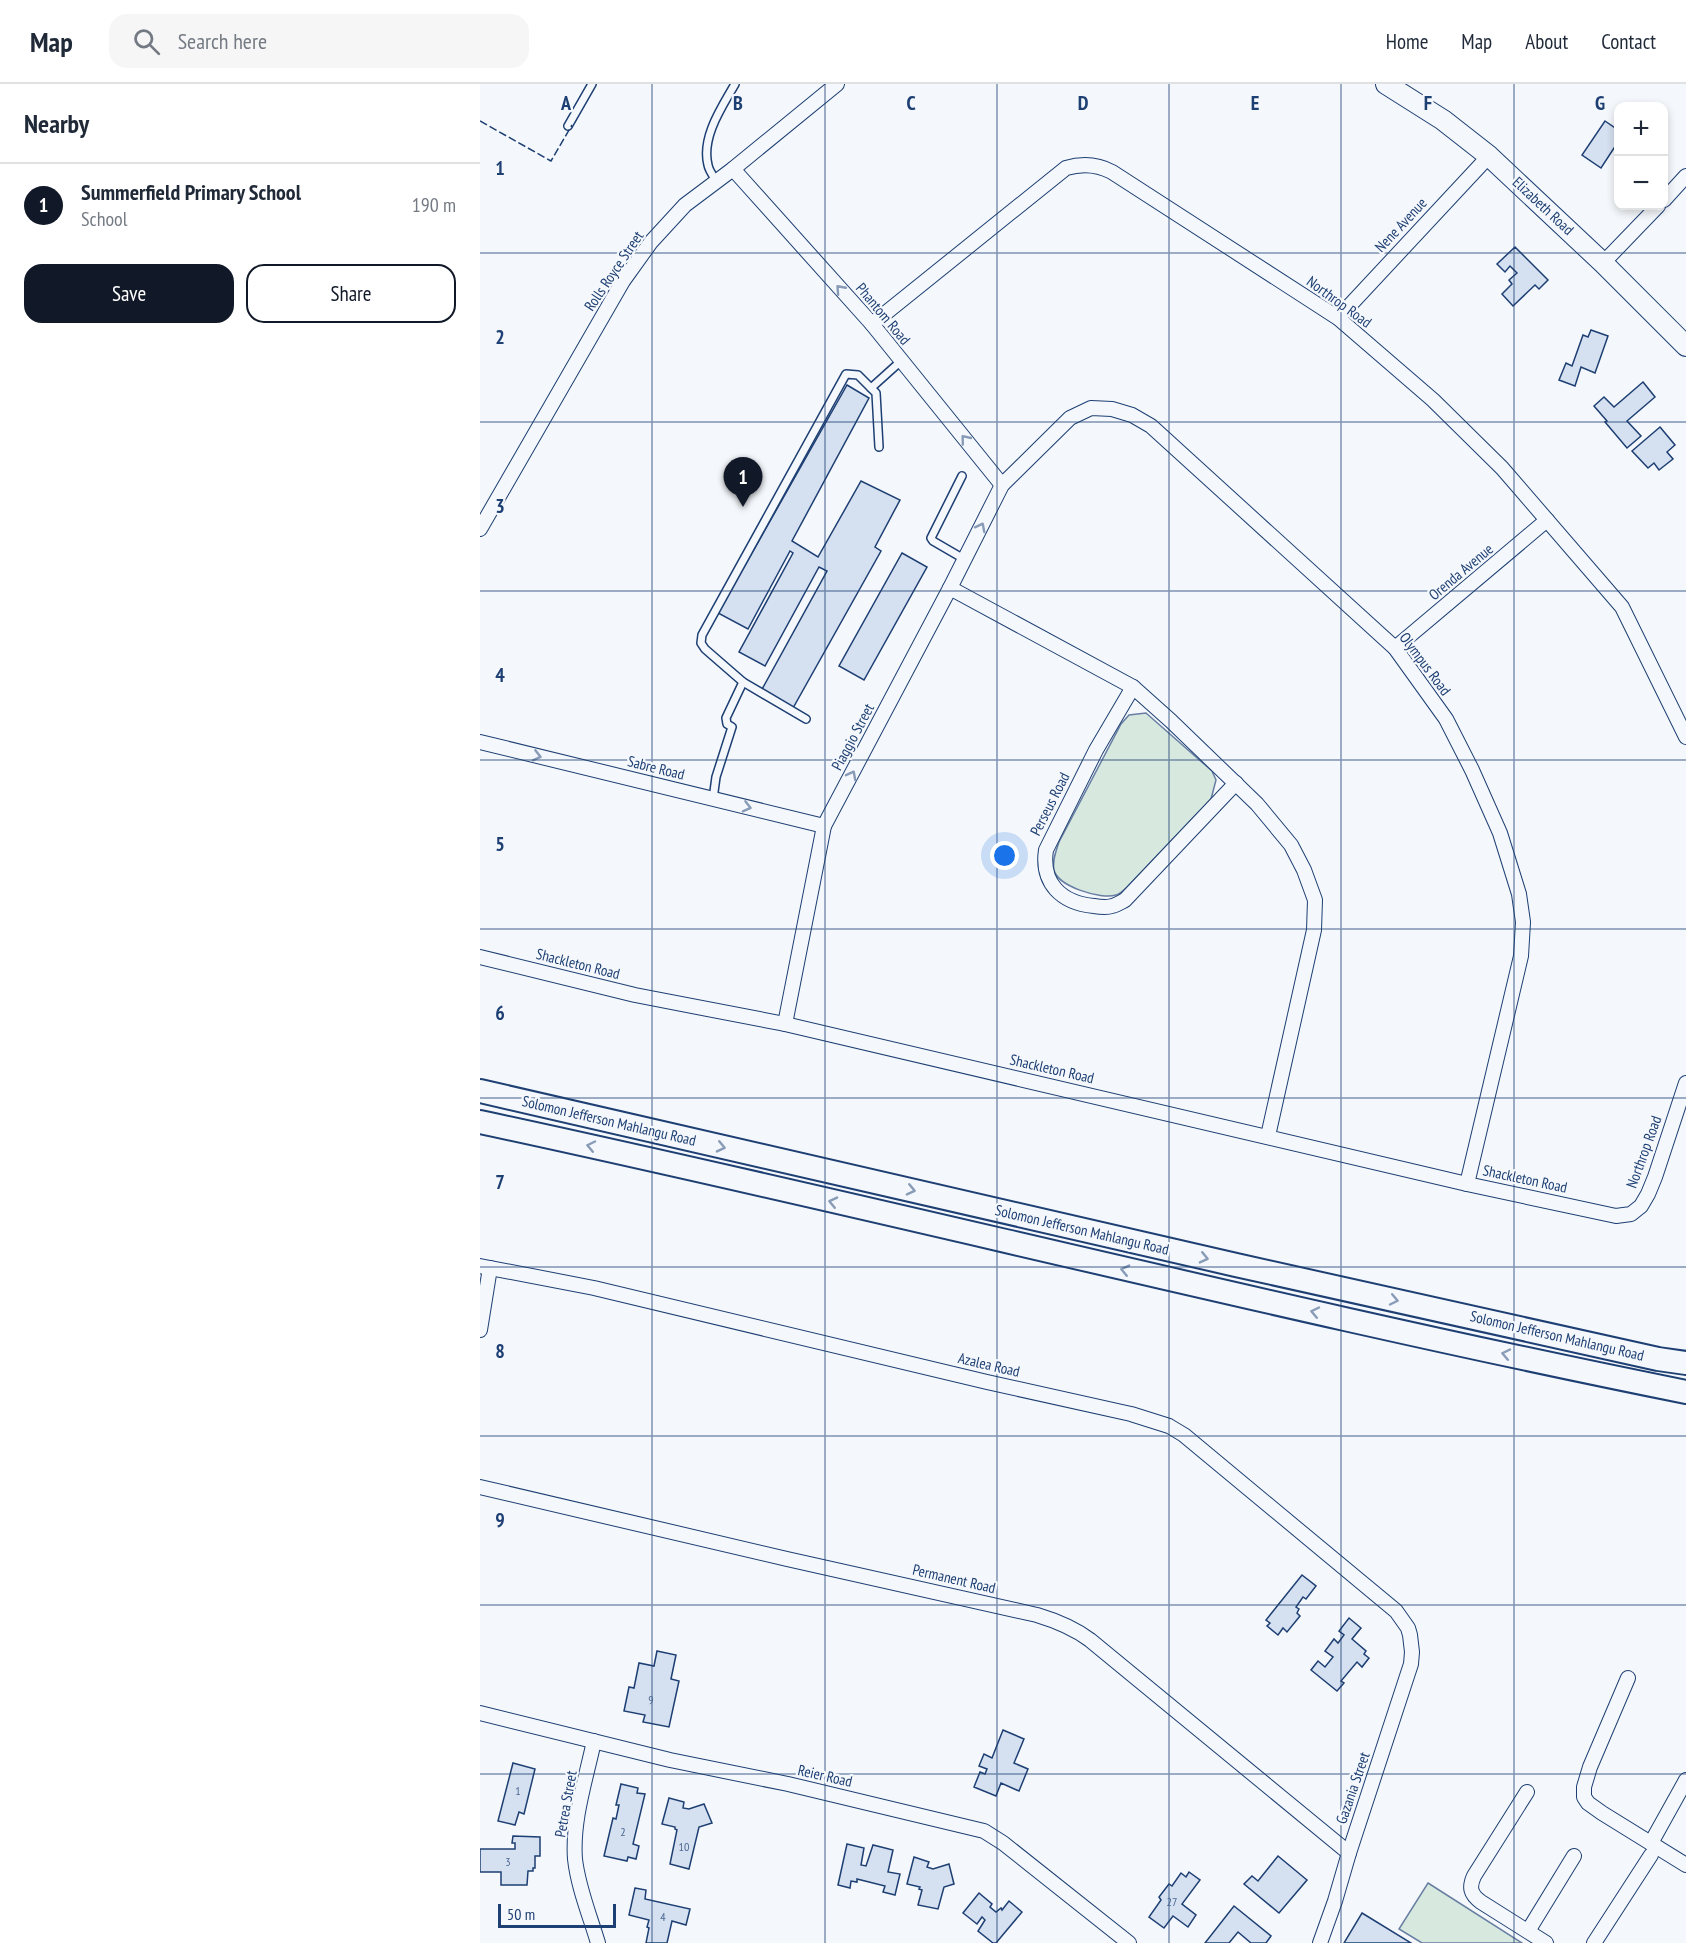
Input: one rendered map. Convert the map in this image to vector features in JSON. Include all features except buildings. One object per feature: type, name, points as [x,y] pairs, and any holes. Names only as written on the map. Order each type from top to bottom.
[{"type":"main road","name":"Solomon Jefferson Mahlangu Road","points":[[480,1091],[1225,1263],[1686,1364]]},
{"type":"main road","name":"Solomon Jefferson Mahlangu Road","points":[[480,1122],[648,1158],[1128,1271],[1686,1392]]},
{"type":"street","name":"Rolls Royce Street","points":[[480,529],[623,281],[651,242],[685,205],[734,169],[837,84]]},
{"type":"street","name":"Elizabeth Road","points":[[1386,84],[1443,120],[1489,156],[1604,263],[1686,346]]},
{"type":"street","name":"Nene Avenue","points":[[1338,318],[1489,156]]},
{"type":"street","name":"Northrop Road","points":[[872,324],[1066,168],[1080,164],[1103,167],[1113,172],[1338,318],[1433,400],[1502,468],[1622,607],[1686,737]]},
{"type":"street","name":"Phantom Road","points":[[734,169],[872,324],[1002,484]]},
{"type":"street","points":[[1668,196],[1686,176]]},
{"type":"street","points":[[1604,263],[1654,210]]},
{"type":"street","name":"Olympus Road","points":[[1002,484],[1070,418],[1091,408],[1112,409],[1132,415],[1151,426],[1395,648],[1446,719],[1500,832],[1519,894],[1522,922],[1521,956],[1467,1184]]},
{"type":"street","name":"Piaggio Street","points":[[785,1024],[824,826],[950,588],[1002,484]]},
{"type":"street","name":"Orenda Avenue","points":[[1395,648],[1547,520]]},
{"type":"street","points":[[950,588],[1133,687],[1236,783],[1291,844],[1315,900],[1314,930],[1268,1136]]},
{"type":"street","name":"Perseus Road","points":[[1133,687],[1096,750],[1046,850],[1044,861],[1047,878],[1056,891],[1064,898],[1086,905],[1112,906],[1125,900],[1236,783]]},
{"type":"street","name":"Sabre Road","points":[[480,742],[824,826]]},
{"type":"street","name":"Shackleton Road","points":[[480,957],[635,995],[785,1024],[1467,1184],[1616,1216]]},
{"type":"street","name":"Northrop Road","points":[[1616,1216],[1631,1214],[1641,1206],[1648,1194],[1686,1083]]},
{"type":"street","points":[[480,1330],[485,1267]]},
{"type":"street","name":"Azalea Road","points":[[485,1267],[594,1288],[1131,1414],[1169,1426],[1203,1449],[1396,1611],[1408,1628],[1412,1643]]},
{"type":"street","name":"Permanent Road","points":[[480,1487],[1057,1621],[1075,1629],[1090,1640],[1349,1853]]},
{"type":"street","name":"Gazania Street","points":[[1320,1943],[1405,1684],[1411,1664],[1412,1643]]},
{"type":"street","points":[[1628,1678],[1590,1767],[1584,1797],[1588,1803],[1651,1849],[1686,1865]]},
{"type":"street","name":"Reier Road","points":[[480,1713],[670,1760],[822,1792],[984,1831],[1003,1843],[1130,1943]]},
{"type":"street","name":"Petrea Street","points":[[594,1741],[577,1823],[575,1850],[580,1882],[598,1943]]},
{"type":"street","points":[[1594,1943],[1651,1849],[1686,1780]]},
{"type":"street","points":[[1527,1792],[1474,1876],[1470,1890],[1474,1897],[1546,1943]]},
{"type":"street","points":[[1528,1932],[1574,1856]]},
{"type":"lane","points":[[568,126],[592,84]]},
{"type":"lane","points":[[717,182],[708,166],[706,149],[714,123],[735,84]]},
{"type":"lane","points":[[871,388],[902,361]]},
{"type":"lane","points":[[806,719],[743,682],[705,649],[701,643],[702,635],[846,374],[858,375],[876,393],[879,447]]},
{"type":"lane","points":[[962,476],[931,538],[964,559]]},
{"type":"lane","points":[[712,799],[716,777],[732,727],[727,724],[726,718],[743,682]]},
{"type":"lane","points":[[1594,1373],[1644,1392]]},
{"type":"shaded area","points":[[1146,713],[1212,771],[1216,780],[1211,799],[1120,893],[1109,896],[1091,894],[1071,886],[1057,876],[1054,870],[1054,860],[1059,842],[1121,724],[1129,715]]},
{"type":"shaded area","points":[[1428,1883],[1522,1943],[1422,1943],[1399,1929]]},
{"type":"fence","points":[[480,121],[551,161],[572,125]]},
{"type":"place","name":"Summerfield Primary School","points":[[743,507]]}]
